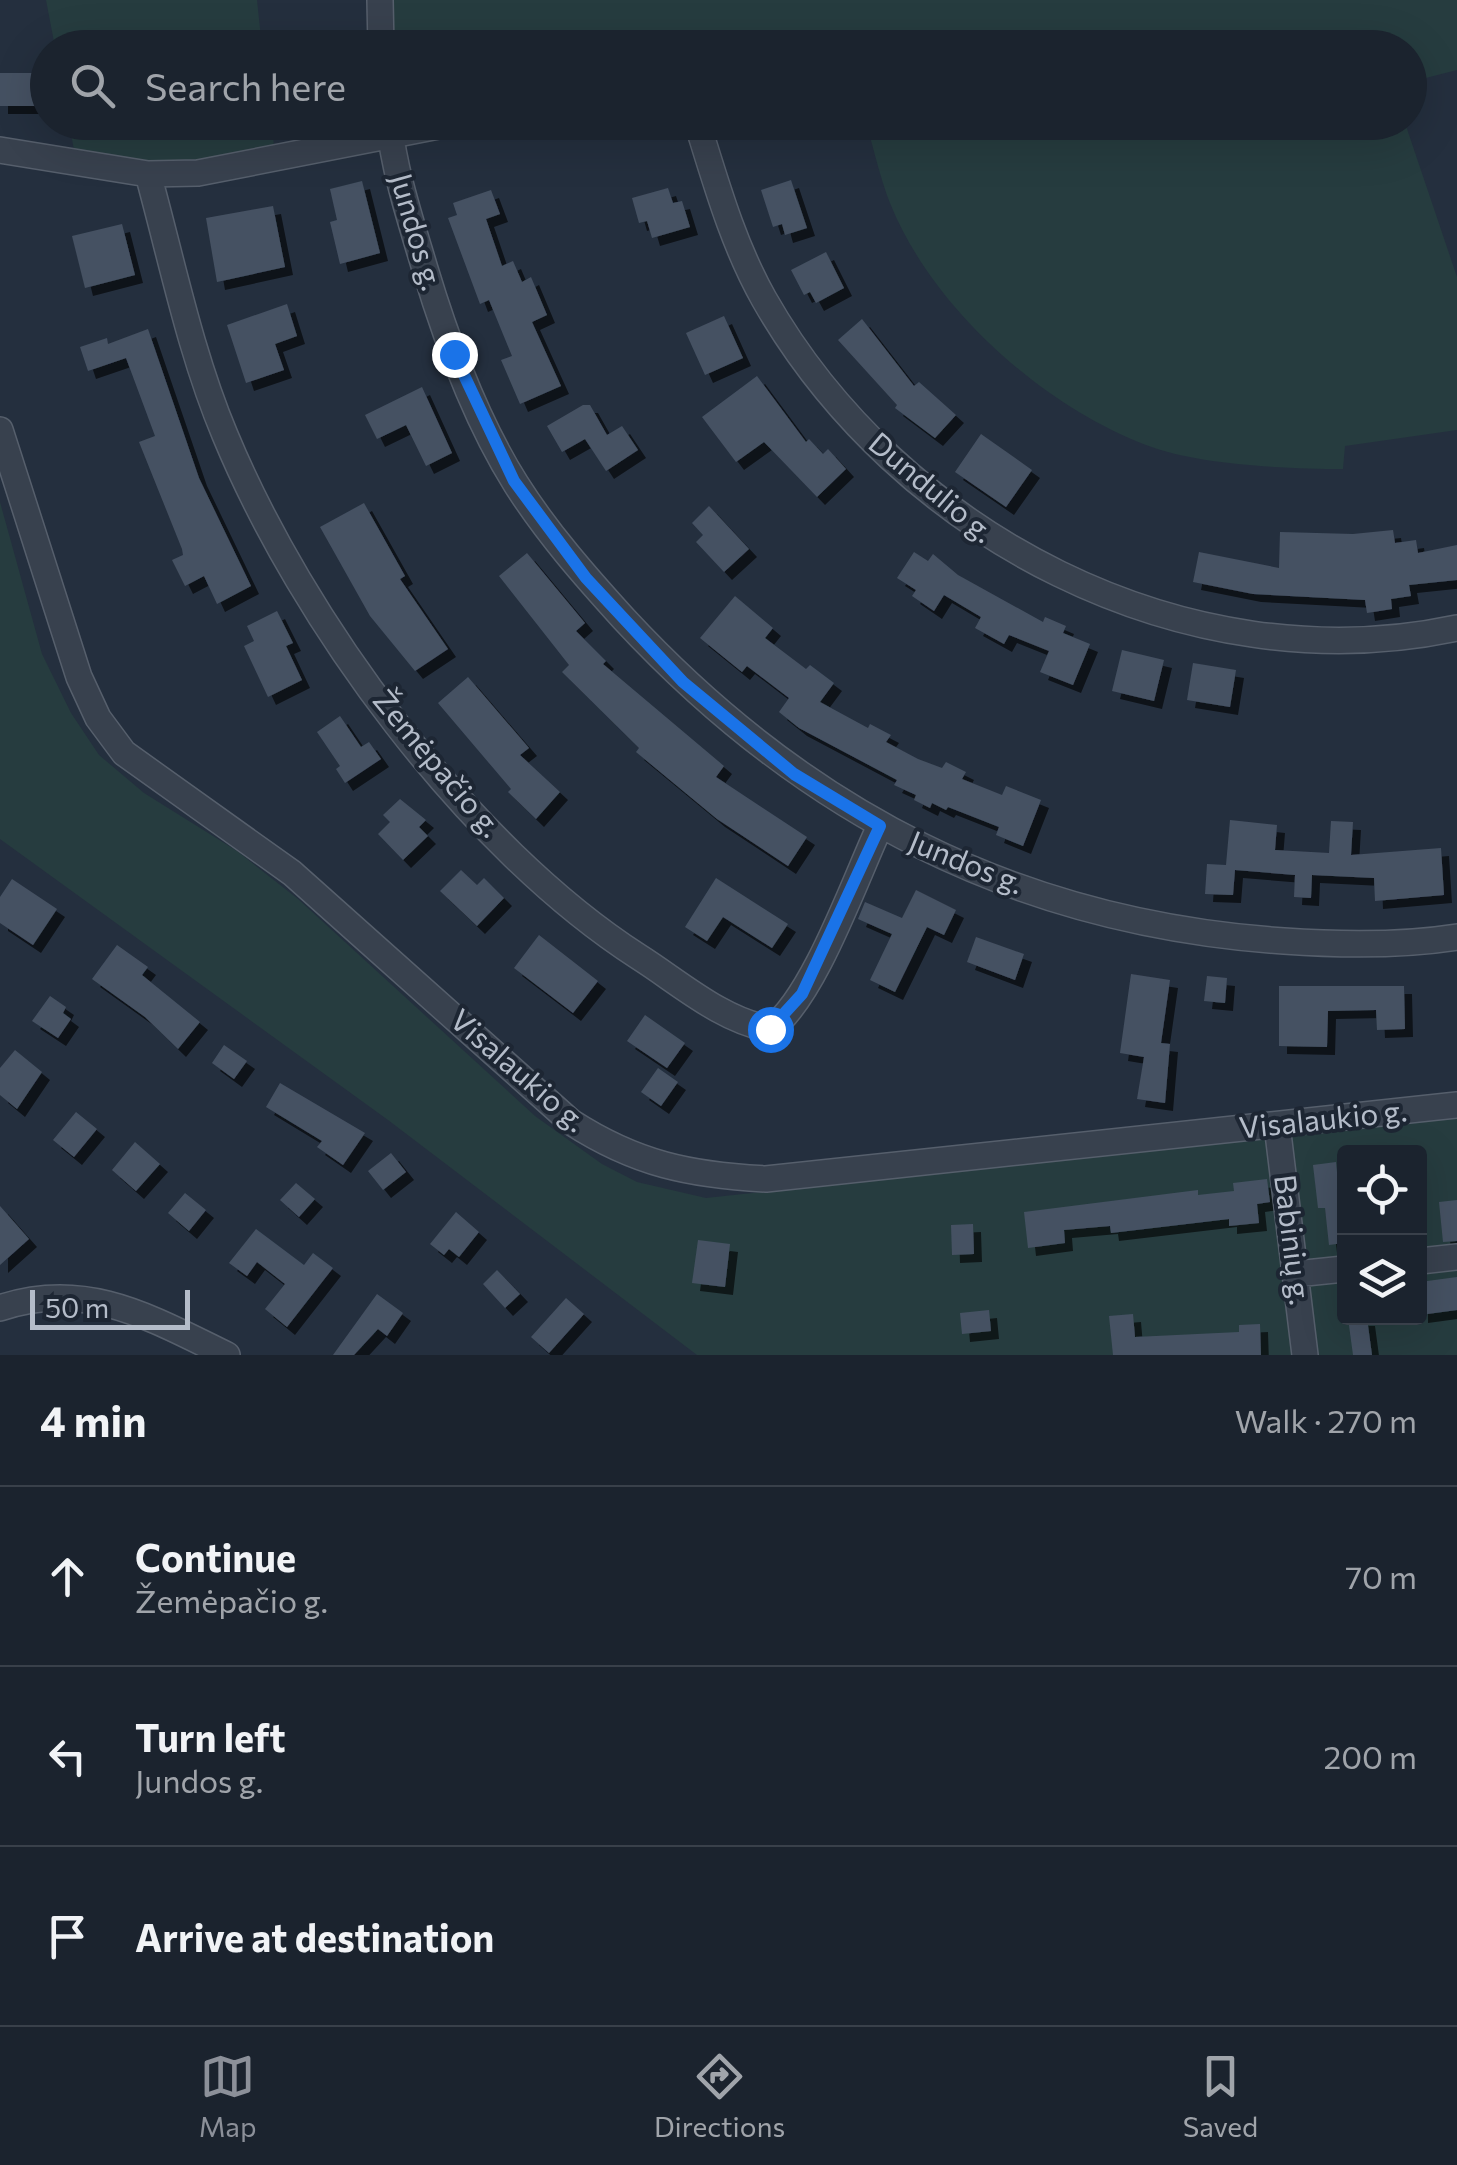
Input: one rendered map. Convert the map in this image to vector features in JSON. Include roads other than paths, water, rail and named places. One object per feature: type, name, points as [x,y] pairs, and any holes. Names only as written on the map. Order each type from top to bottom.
[{"type":"street","points":[[380,0],[381,30]]},
{"type":"street","points":[[0,150],[148,174],[198,174],[342,140]]},
{"type":"street","name":"Jundos g.","points":[[392,140],[416,238],[454,354],[514,481],[542,522],[683,682],[794,774],[880,826],[956,862],[1082,909],[1246,938],[1326,944],[1457,938]]},
{"type":"street","name":"Dundulio g.","points":[[702,140],[741,256],[765,301],[827,392],[899,468],[1007,549],[1092,590],[1241,631],[1363,638],[1457,628]]},
{"type":"street","name":"Žemėpačio g.","points":[[148,174],[195,349],[224,434],[295,576],[340,646],[445,779],[559,896],[615,942],[742,1024],[770,1029],[802,994],[880,826]]},
{"type":"street","name":"Visalaukio g.","points":[[0,430],[79,677],[98,718],[124,753],[292,873],[571,1122],[611,1148],[662,1166],[712,1176],[766,1179],[1457,1105]]},
{"type":"street","name":"Babinių g.","points":[[1277,1125],[1305,1355]]},
{"type":"street","points":[[1427,1260],[1457,1257]]},
{"type":"street","points":[[1296,1274],[1337,1269]]},
{"type":"street","points":[[0,1308],[28,1298],[96,1298],[135,1310],[227,1355]]}]
